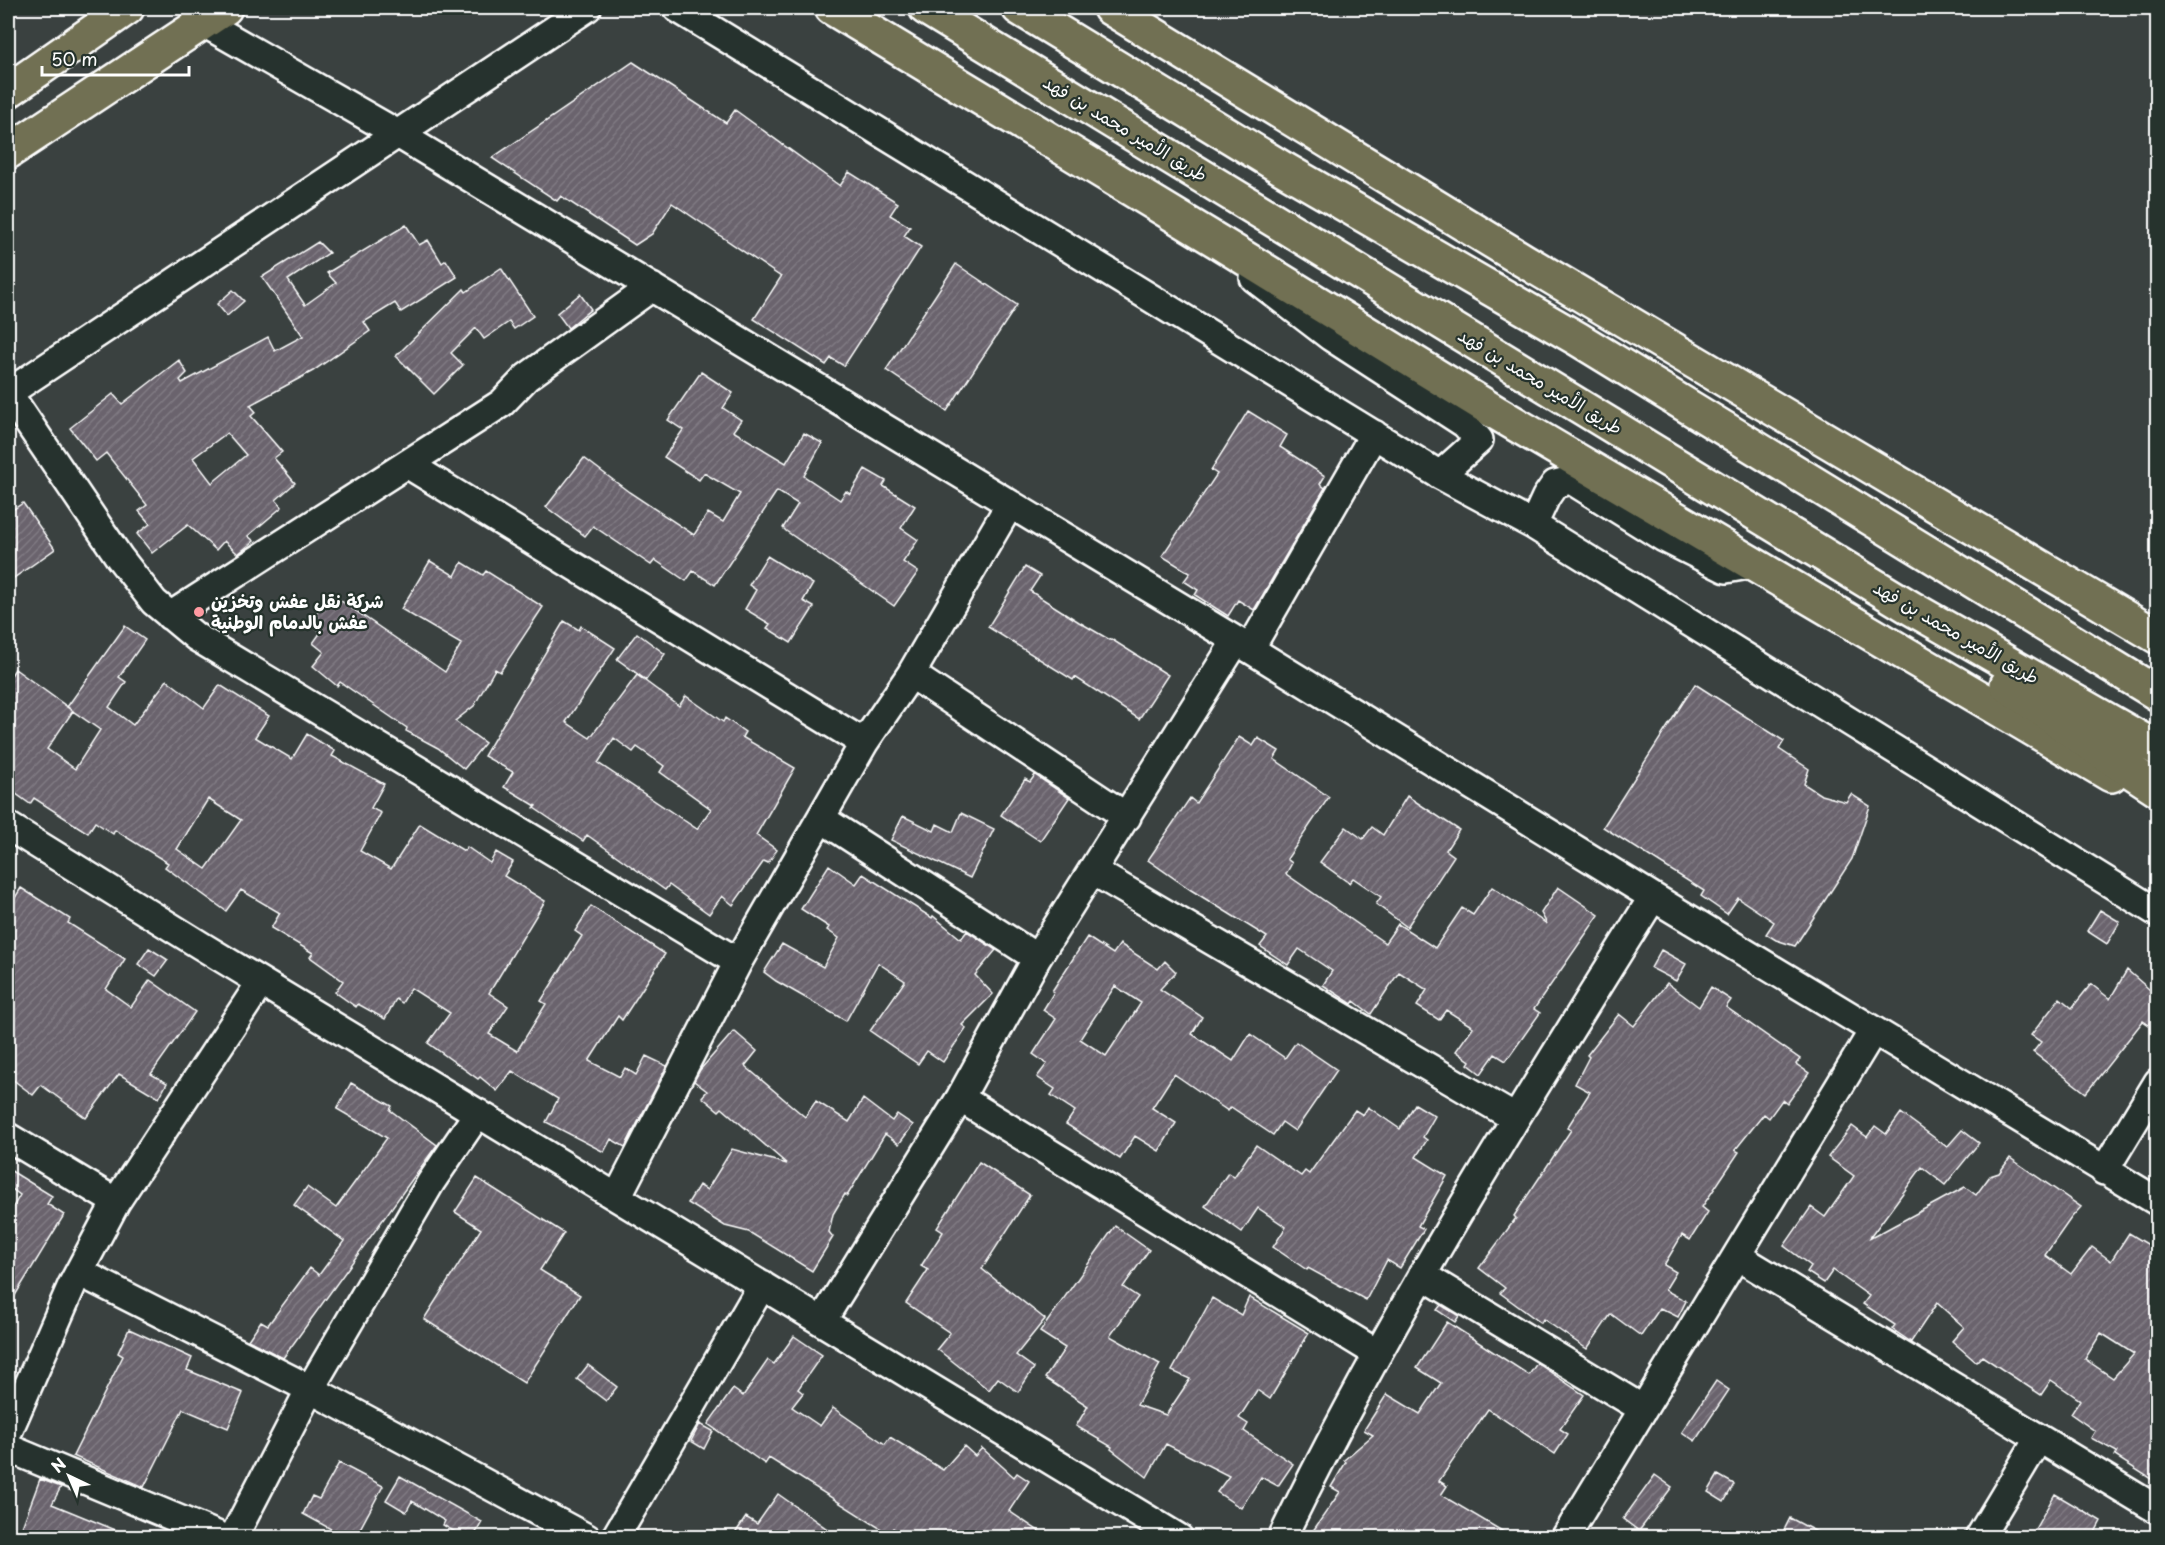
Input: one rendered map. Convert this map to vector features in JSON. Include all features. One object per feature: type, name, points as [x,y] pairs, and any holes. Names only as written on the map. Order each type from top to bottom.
[{"type":"main road","points":[[8,91],[127,8]]},
{"type":"main road","points":[[8,152],[214,15],[235,8]]},
{"type":"main road","points":[[832,8],[1495,412],[2157,802]]},
{"type":"main road","name":"طريق الأمير محمد بن فهد","points":[[926,8],[1911,608],[2157,749]]},
{"type":"main road","points":[[1019,8],[1282,168],[1578,339],[2157,694]]},
{"type":"main road","points":[[1110,8],[1533,267],[2157,637]]},
{"type":"main road","points":[[1958,635],[1988,670],[2157,789]]},
{"type":"street","points":[[587,8],[8,393],[119,557],[154,602],[196,637],[738,962]]},
{"type":"street","points":[[677,8],[1440,475],[1533,525],[2157,914]]},
{"type":"street","points":[[214,15],[398,134],[2157,1202]]},
{"type":"street","points":[[1217,241],[1259,283],[1331,337],[1465,424],[1479,440],[1440,475]]},
{"type":"street","points":[[170,616],[502,403],[527,377],[652,287]]},
{"type":"street","points":[[822,1321],[960,1098],[1037,958],[1127,817],[1243,645],[1374,434]]},
{"type":"street","points":[[407,464],[864,744]]},
{"type":"street","points":[[1533,525],[1555,484],[1571,480],[1664,538],[1726,569],[1755,564]]},
{"type":"street","points":[[617,1197],[738,962],[864,744],[911,674],[1010,504]]},
{"type":"street","points":[[911,674],[1127,817]]},
{"type":"street","points":[[822,819],[1037,958]]},
{"type":"street","points":[[8,826],[261,982],[1179,1538]]},
{"type":"street","points":[[1093,871],[1515,1118]]},
{"type":"street","points":[[1282,1538],[1318,1462],[1422,1275],[1515,1118],[1653,897]]},
{"type":"street","points":[[8,1432],[14,1397],[116,1202],[261,982]]},
{"type":"street","points":[[1574,1534],[1643,1409],[1873,1031]]},
{"type":"street","points":[[2104,1171],[2157,1082]]},
{"type":"street","points":[[960,1098],[1378,1354]]},
{"type":"street","points":[[232,1538],[310,1389],[431,1182],[478,1113]]},
{"type":"street","points":[[8,1137],[116,1202]]},
{"type":"street","points":[[1737,1256],[2157,1510]]},
{"type":"street","points":[[79,1272],[310,1389],[587,1538]]},
{"type":"street","points":[[1422,1275],[1643,1409]]},
{"type":"street","points":[[615,1538],[762,1285]]},
{"type":"street","points":[[1979,1538],[2039,1438]]},
{"type":"street","points":[[8,1448],[224,1538]]},
{"type":"building","points":[[633,62],[726,123],[735,110],[840,186],[849,172],[898,203],[890,215],[910,227],[904,236],[921,247],[844,366],[831,358],[826,365],[754,319],[781,277],[672,203],[652,234],[635,245],[561,196],[557,201],[492,158]]},
{"type":"building","points":[[406,225],[419,245],[428,240],[442,263],[446,260],[457,277],[401,312],[395,303],[364,322],[370,331],[313,371],[250,405],[256,412],[251,416],[282,452],[274,458],[295,483],[276,500],[282,507],[248,536],[254,541],[238,554],[224,541],[216,550],[188,525],[152,553],[137,534],[150,524],[139,511],[147,505],[106,453],[96,461],[70,428],[113,394],[122,404],[179,360],[187,373],[180,380],[182,383],[268,337],[275,351],[303,336],[262,277],[318,242],[329,253],[288,280],[305,305],[336,283],[327,273]],"holes":[[[227,433],[246,455],[212,483],[193,458]]]},
{"type":"building","points":[[956,264],[1017,305],[947,411],[886,370]]},
{"type":"building","points":[[501,268],[533,316],[514,329],[509,322],[484,339],[476,328],[451,353],[463,365],[434,394],[396,356],[464,289],[466,292]]},
{"type":"building","points":[[233,290],[244,301],[227,316],[217,304]]},
{"type":"building","points":[[580,294],[591,309],[568,328],[557,313]]},
{"type":"building","points":[[701,372],[733,393],[723,408],[741,420],[733,431],[786,463],[804,433],[822,443],[804,476],[840,500],[846,491],[850,494],[865,469],[886,481],[883,486],[915,506],[901,528],[918,540],[903,562],[918,572],[894,606],[786,531],[783,528],[798,504],[777,491],[715,585],[693,571],[686,581],[655,560],[651,565],[593,526],[585,536],[546,507],[584,458],[629,492],[694,535],[708,513],[723,522],[740,494],[704,473],[699,480],[664,457],[683,430],[668,420]]},
{"type":"building","points":[[1248,411],[1287,435],[1280,447],[1325,476],[1320,484],[1325,488],[1254,610],[1238,600],[1228,616],[1195,595],[1198,590],[1184,581],[1190,573],[1162,556],[1217,474],[1211,470]]},
{"type":"building","points":[[23,503],[55,549],[8,582],[8,513]]},
{"type":"building","points":[[767,556],[813,584],[803,601],[814,607],[791,643],[767,628],[770,624],[745,609],[756,590],[749,585]]},
{"type":"building","points":[[430,561],[455,576],[462,562],[483,575],[486,571],[543,607],[500,672],[495,669],[474,706],[455,721],[485,743],[464,769],[438,748],[406,731],[407,728],[340,682],[337,686],[313,666],[324,652],[313,643],[321,632],[309,622],[321,608],[317,605],[328,592],[445,672],[461,644],[401,609]]},
{"type":"building","points":[[1025,567],[1040,576],[1030,591],[1168,675],[1139,719],[1075,677],[1073,680],[988,627]]},
{"type":"building","points":[[564,621],[579,630],[581,626],[615,648],[566,722],[590,738],[637,675],[679,706],[686,696],[723,722],[725,718],[745,732],[742,737],[795,768],[756,835],[777,850],[768,863],[764,861],[733,905],[722,896],[709,914],[669,885],[665,890],[587,835],[583,841],[534,808],[536,806],[504,787],[513,772],[484,756]],"holes":[[[614,738],[633,752],[637,747],[664,766],[660,772],[711,809],[697,829],[598,763]]]},
{"type":"building","points":[[125,626],[145,640],[119,677],[126,682],[109,707],[133,725],[167,680],[204,708],[220,685],[269,716],[255,737],[292,759],[307,734],[335,751],[332,756],[384,784],[371,808],[381,813],[360,851],[391,869],[420,824],[464,851],[467,847],[490,863],[496,852],[513,862],[504,876],[545,901],[489,993],[508,1006],[489,1034],[517,1051],[546,1004],[541,1001],[582,936],[575,931],[591,906],[665,954],[622,1020],[618,1016],[589,1061],[620,1077],[625,1068],[636,1075],[646,1056],[667,1066],[625,1147],[611,1139],[604,1152],[546,1122],[558,1099],[512,1071],[497,1091],[428,1043],[450,1013],[411,988],[402,1003],[396,999],[385,1019],[358,1004],[356,1007],[335,992],[343,981],[310,957],[313,953],[271,928],[280,913],[241,890],[226,911],[165,867],[168,863],[115,830],[113,834],[95,822],[88,833],[34,798],[30,804],[8,788],[8,732],[14,723],[8,718],[8,680],[15,669],[67,707]],"holes":[[[73,711],[100,730],[75,769],[47,749]],[[208,799],[241,820],[206,869],[177,849]]]},
{"type":"building","points":[[637,633],[665,654],[646,680],[617,659]]},
{"type":"building","points":[[1695,684],[1784,741],[1779,749],[1809,769],[1804,784],[1821,795],[1846,802],[1851,794],[1870,806],[1852,859],[1795,946],[1766,934],[1774,922],[1738,898],[1727,914],[1701,896],[1704,891],[1603,827]]},
{"type":"building","points":[[1239,737],[1253,746],[1258,738],[1279,751],[1274,759],[1329,797],[1287,859],[1292,863],[1286,874],[1385,943],[1398,924],[1435,948],[1462,908],[1473,915],[1492,887],[1547,924],[1541,913],[1558,887],[1599,915],[1534,1009],[1540,1013],[1506,1061],[1495,1054],[1481,1074],[1468,1064],[1470,1061],[1456,1051],[1473,1027],[1446,1010],[1439,1020],[1417,1006],[1427,990],[1399,972],[1371,1014],[1354,1001],[1352,1004],[1323,985],[1332,971],[1299,949],[1288,965],[1260,946],[1267,937],[1191,890],[1148,860],[1190,798],[1196,803]]},
{"type":"building","points":[[1035,775],[1069,798],[1040,841],[1001,815],[1025,779],[1030,782]]},
{"type":"building","points":[[1407,796],[1459,830],[1446,850],[1454,856],[1407,927],[1376,904],[1381,897],[1353,878],[1349,883],[1320,862],[1346,827],[1363,839],[1372,827],[1383,835]]},
{"type":"building","points":[[961,813],[994,829],[970,878],[891,840],[903,816],[934,831],[937,824],[953,832]]},
{"type":"building","points":[[829,865],[856,884],[863,874],[932,918],[933,916],[961,939],[967,931],[996,950],[975,975],[993,994],[962,1025],[966,1028],[943,1062],[927,1051],[918,1064],[870,1031],[905,981],[878,963],[846,1021],[764,972],[782,944],[823,967],[839,938],[827,930],[829,927],[801,909]]},
{"type":"building","points":[[21,888],[70,919],[68,923],[125,959],[106,989],[131,1007],[150,980],[195,1012],[151,1074],[167,1083],[159,1098],[119,1074],[86,1118],[41,1085],[33,1095],[8,1076],[8,909]]},
{"type":"building","points":[[2100,910],[2120,922],[2107,944],[2087,931]]},
{"type":"building","points":[[1087,937],[1113,954],[1120,944],[1158,969],[1165,961],[1176,972],[1160,989],[1202,1017],[1192,1034],[1233,1061],[1250,1034],[1285,1058],[1296,1042],[1337,1070],[1295,1131],[1282,1122],[1273,1135],[1231,1107],[1228,1111],[1174,1074],[1152,1108],[1176,1123],[1159,1151],[1135,1136],[1120,1159],[1066,1124],[1075,1111],[1051,1095],[1055,1089],[1037,1077],[1047,1064],[1033,1054],[1056,1019],[1043,1010],[1054,992],[1052,991]],"holes":[[[1115,986],[1141,1003],[1106,1056],[1080,1039]]]},
{"type":"building","points":[[149,948],[168,960],[156,976],[138,964]]},
{"type":"building","points":[[1661,950],[1686,964],[1676,981],[1651,968]]},
{"type":"building","points":[[2127,970],[2157,996],[2157,1015],[2149,1025],[2143,1021],[2086,1093],[2033,1052],[2041,1042],[2031,1035],[2060,998],[2072,1008],[2091,984],[2110,999]]},
{"type":"building","points":[[1667,983],[1699,1007],[1711,987],[1731,1000],[1726,1007],[1800,1059],[1796,1064],[1809,1073],[1787,1104],[1782,1100],[1769,1118],[1764,1114],[1735,1150],[1739,1152],[1702,1207],[1708,1212],[1690,1240],[1682,1235],[1664,1265],[1676,1272],[1665,1290],[1686,1301],[1678,1317],[1660,1308],[1641,1336],[1611,1314],[1587,1349],[1543,1319],[1541,1323],[1500,1293],[1505,1288],[1479,1268],[1516,1218],[1514,1216],[1571,1130],[1567,1128],[1590,1092],[1575,1084],[1589,1057],[1587,1055],[1619,1014],[1634,1026]]},
{"type":"building","points":[[734,1031],[757,1051],[745,1066],[805,1117],[816,1101],[849,1122],[863,1099],[892,1121],[897,1114],[913,1125],[899,1144],[885,1134],[847,1196],[845,1194],[833,1214],[829,1232],[833,1237],[812,1271],[749,1232],[725,1226],[688,1203],[699,1185],[707,1190],[732,1149],[787,1164],[722,1108],[719,1111],[702,1097],[707,1091],[694,1081],[700,1070]]},
{"type":"building","points":[[351,1083],[392,1106],[390,1110],[437,1145],[283,1358],[248,1340],[261,1321],[268,1325],[310,1268],[319,1275],[344,1241],[294,1205],[307,1187],[336,1208],[387,1138],[337,1109]]},
{"type":"building","points":[[1415,1104],[1435,1116],[1423,1137],[1427,1140],[1416,1157],[1447,1176],[1418,1226],[1424,1229],[1400,1268],[1387,1260],[1366,1300],[1308,1268],[1307,1270],[1273,1247],[1286,1227],[1258,1208],[1242,1232],[1205,1206],[1228,1173],[1234,1177],[1256,1145],[1301,1176],[1305,1171],[1309,1174],[1355,1110],[1363,1115],[1368,1107],[1400,1129]]},
{"type":"building","points":[[1901,1113],[1947,1147],[1962,1130],[1979,1143],[1945,1185],[1922,1167],[1869,1239],[1965,1187],[1976,1195],[1990,1176],[1999,1173],[2010,1158],[2081,1207],[2045,1255],[2071,1274],[2092,1247],[2111,1261],[2129,1233],[2157,1250],[2157,1483],[2115,1456],[2117,1452],[2091,1438],[2095,1431],[2071,1414],[2080,1400],[2051,1380],[2041,1395],[1982,1356],[1976,1362],[1952,1341],[1964,1327],[1937,1303],[1911,1342],[1892,1329],[1895,1325],[1863,1304],[1869,1296],[1833,1270],[1824,1283],[1807,1272],[1811,1266],[1784,1246],[1811,1207],[1825,1217],[1854,1176],[1828,1157],[1852,1126],[1867,1137],[1875,1126],[1886,1134]],"holes":[[[2101,1333],[2134,1354],[2113,1378],[2085,1359]]]},
{"type":"building","points":[[979,1162],[1030,1195],[982,1269],[1045,1319],[1016,1355],[1034,1368],[1018,1392],[998,1378],[989,1390],[937,1349],[950,1333],[906,1303],[928,1270],[921,1266],[943,1232],[937,1228]]},
{"type":"building","points":[[8,1169],[52,1196],[47,1204],[64,1215],[8,1307],[8,1216],[20,1195],[8,1186]]},
{"type":"building","points":[[477,1178],[564,1233],[540,1270],[580,1295],[524,1383],[424,1319],[481,1229],[455,1212]]},
{"type":"building","points":[[1115,1226],[1149,1250],[1123,1287],[1138,1297],[1110,1336],[1160,1364],[1137,1405],[1166,1415],[1190,1379],[1172,1371],[1212,1298],[1241,1315],[1249,1297],[1309,1333],[1270,1399],[1257,1390],[1239,1418],[1248,1424],[1244,1431],[1293,1464],[1278,1486],[1261,1477],[1241,1508],[1217,1492],[1229,1476],[1166,1444],[1147,1477],[1111,1449],[1112,1447],[1076,1426],[1088,1406],[1045,1378],[1065,1348],[1040,1332]]},
{"type":"building","points":[[1441,1305],[1459,1316],[1455,1322],[1437,1310]]},
{"type":"building","points":[[1447,1322],[1529,1375],[1537,1363],[1584,1395],[1560,1429],[1568,1434],[1555,1454],[1488,1409],[1439,1481],[1447,1486],[1441,1495],[1514,1538],[1308,1538],[1340,1492],[1331,1487],[1346,1462],[1344,1460],[1373,1435],[1364,1430],[1387,1394],[1420,1414],[1441,1383],[1417,1368]]},
{"type":"building","points":[[129,1329],[192,1358],[187,1370],[243,1393],[228,1428],[183,1409],[144,1487],[73,1456],[123,1356],[118,1353]]},
{"type":"building","points":[[794,1336],[822,1355],[798,1389],[803,1393],[792,1407],[820,1426],[833,1408],[885,1444],[890,1437],[943,1470],[964,1446],[975,1456],[982,1448],[1014,1477],[1017,1473],[1029,1481],[1009,1511],[1049,1538],[908,1538],[893,1528],[889,1534],[769,1458],[765,1464],[708,1424],[733,1389],[743,1396],[768,1360],[774,1364]]},
{"type":"building","points":[[588,1365],[617,1387],[606,1401],[577,1379]]},
{"type":"building","points":[[1716,1381],[1729,1390],[1695,1441],[1682,1432]]},
{"type":"building","points":[[700,1424],[713,1431],[704,1449],[691,1441]]},
{"type":"building","points":[[339,1463],[383,1486],[355,1538],[326,1538],[331,1529],[303,1514],[312,1496],[319,1499]]},
{"type":"building","points":[[1655,1475],[1672,1487],[1639,1531],[1623,1519]]},
{"type":"building","points":[[1718,1475],[1734,1484],[1724,1502],[1708,1492]]},
{"type":"building","points":[[400,1476],[482,1522],[473,1538],[465,1538],[443,1525],[445,1521],[412,1501],[406,1512],[386,1500]]},
{"type":"building","points":[[40,1479],[61,1487],[52,1504],[135,1538],[18,1538]]},
{"type":"building","points":[[778,1494],[840,1538],[732,1538],[746,1517],[757,1524]]},
{"type":"building","points":[[2055,1494],[2101,1521],[2092,1538],[2030,1538]]},
{"type":"building","points":[[1790,1518],[1828,1538],[1780,1538]]},
{"type":"place","name":"شركة نقل عفش وتخزين عفش بالدمام الوطنية","points":[[199,612]]}]
